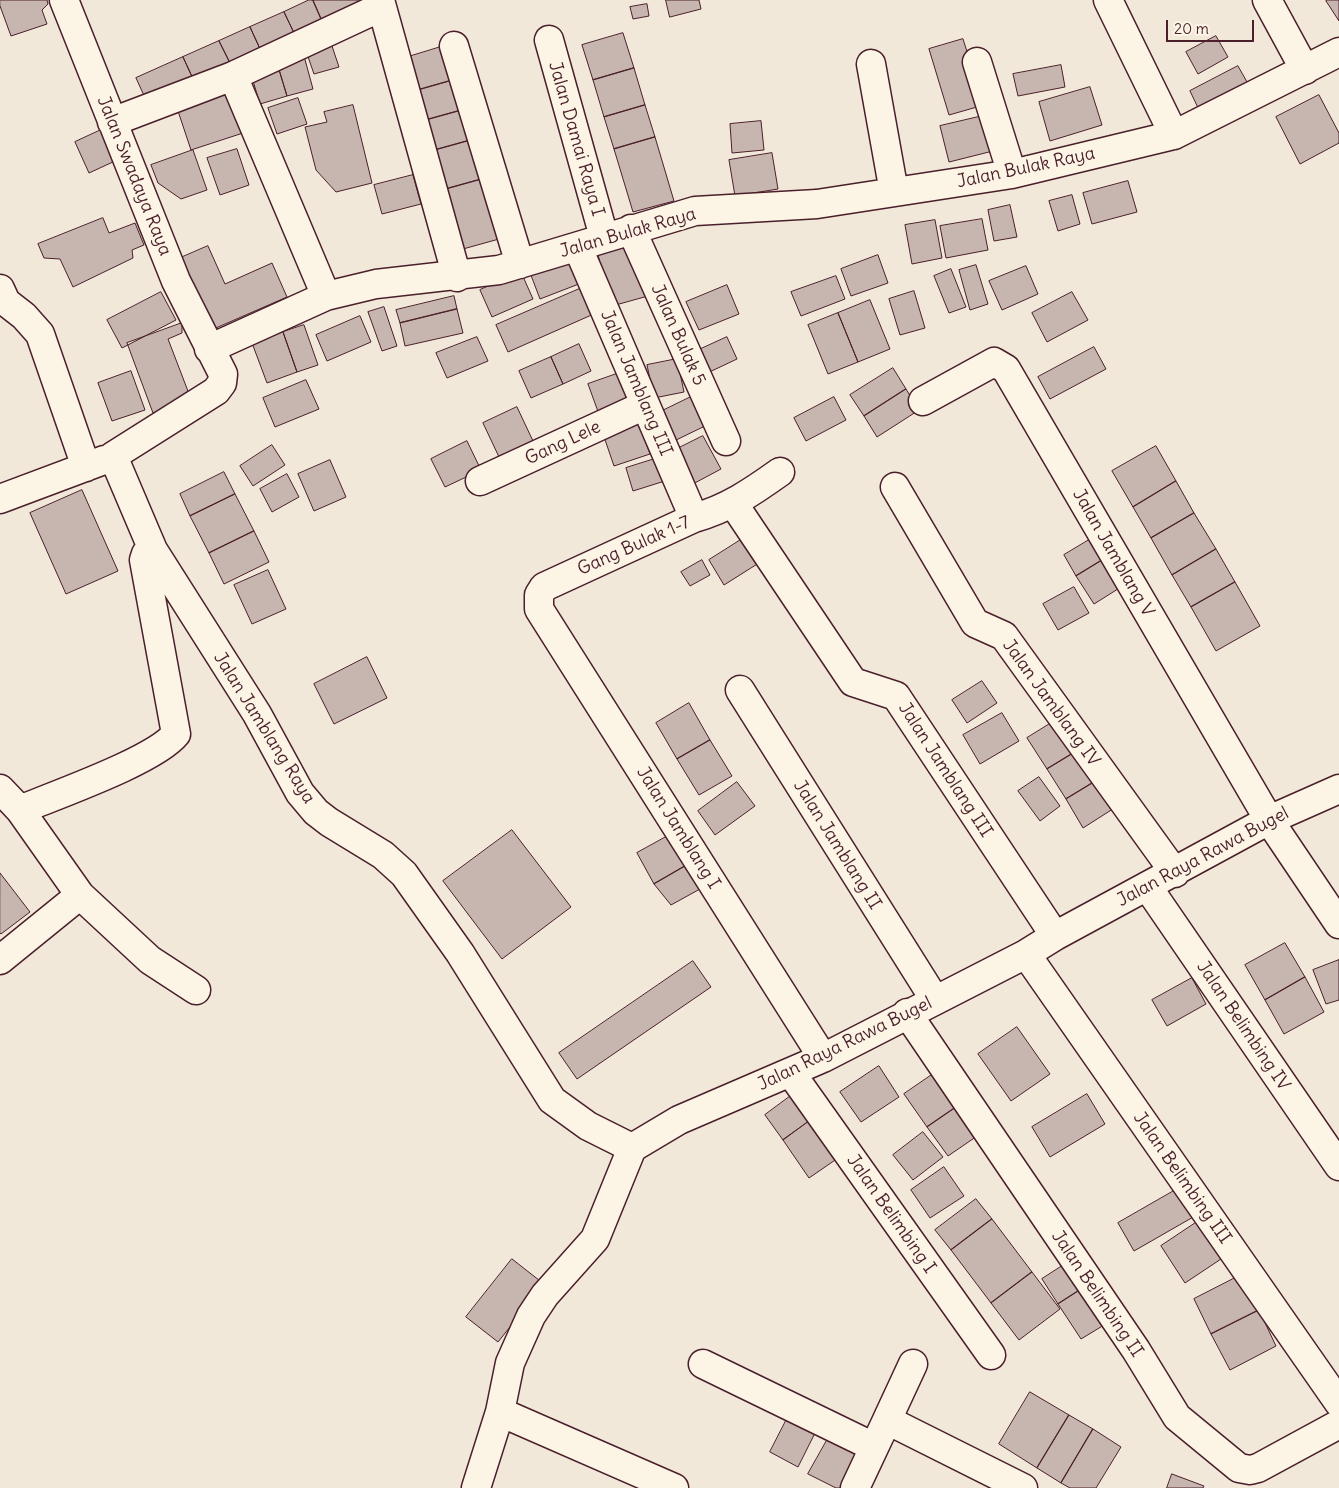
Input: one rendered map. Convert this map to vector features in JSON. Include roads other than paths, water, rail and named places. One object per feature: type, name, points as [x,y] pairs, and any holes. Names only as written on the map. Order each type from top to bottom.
[{"type":"street","name":"Jalan Swadaya Raya","points":[[64,0],[176,281],[209,349]]},
{"type":"street","points":[[1108,0],[1174,135]]},
{"type":"street","points":[[1267,0],[1305,70]]},
{"type":"street","points":[[112,122],[233,76],[381,4],[457,277]]},
{"type":"street","name":"Jalan Damai Raya I","points":[[549,40],[604,237]]},
{"type":"street","points":[[454,46],[520,264]]},
{"type":"street","name":"Jalan Bulak Raya","points":[[209,349],[326,296],[376,284],[457,277],[498,270],[578,248],[604,237],[695,211],[817,204],[1012,174],[1174,135],[1339,52]]},
{"type":"street","points":[[977,62],[1012,174]]},
{"type":"street","points":[[871,64],[894,192]]},
{"type":"street","points":[[233,76],[326,296]]},
{"type":"street","name":"Jalan Bulak 5","points":[[631,229],[726,441]]},
{"type":"street","name":"Jalan Jamblang III","points":[[578,248],[694,518]]},
{"type":"street","points":[[0,289],[6,302],[24,316],[40,334],[86,467]]},
{"type":"street","points":[[0,499],[113,456],[216,390],[222,383],[223,374],[209,349]]},
{"type":"street","name":"Jalan Jamblang V","points":[[922,401],[994,362],[1006,369],[1269,820]]},
{"type":"street","name":"Gang Lele","points":[[480,481],[645,405]]},
{"type":"street","name":"Jalan Jamblang Raya","points":[[113,456],[153,550],[257,714],[300,792],[316,812],[383,855],[404,874],[460,953],[552,1100],[588,1126],[632,1148]]},
{"type":"street","name":"Gang Bulak 1-7","points":[[539,595],[544,586],[694,518],[718,511],[780,472]]},
{"type":"street","name":"Jalan Jamblang IV","points":[[895,487],[975,623],[1004,636],[1175,873]]},
{"type":"street","name":"Jalan Jamblang III","points":[[733,503],[853,682],[896,696],[1055,936]]},
{"type":"street","points":[[20,810],[117,769],[167,743],[176,734],[144,560],[146,554],[153,550]]},
{"type":"street","name":"Jalan Jamblang I","points":[[539,595],[539,608],[824,1058]]},
{"type":"street","name":"Jalan Jamblang II","points":[[740,690],[935,1000]]},
{"type":"street","points":[[0,789],[20,810],[80,895],[150,960],[196,990]]},
{"type":"street","name":"Jalan Raya Rawa Bugel","points":[[632,1148],[679,1120],[824,1058],[907,1013],[1026,954],[1055,936],[1147,886],[1175,873],[1269,820],[1339,789]]},
{"type":"street","points":[[1269,820],[1339,924]]},
{"type":"street","name":"Jalan Belimbing IV","points":[[1147,886],[1339,1166]]},
{"type":"street","points":[[0,960],[80,895]]},
{"type":"street","name":"Jalan Belimbing III","points":[[1026,954],[1339,1403]]},
{"type":"street","name":"Jalan Belimbing II","points":[[907,1013],[1136,1350],[1177,1418],[1240,1468],[1250,1470],[1258,1468],[1339,1424]]},
{"type":"street","name":"Jalan Belimbing I","points":[[791,1073],[991,1356]]},
{"type":"street","points":[[476,1488],[500,1412],[510,1363],[531,1316],[545,1295],[595,1239],[632,1148]]},
{"type":"street","points":[[703,1364],[874,1447]]},
{"type":"street","points":[[855,1488],[913,1364]]},
{"type":"street","points":[[500,1412],[674,1488]]},
{"type":"street","points":[[887,1420],[1022,1488]]}]
